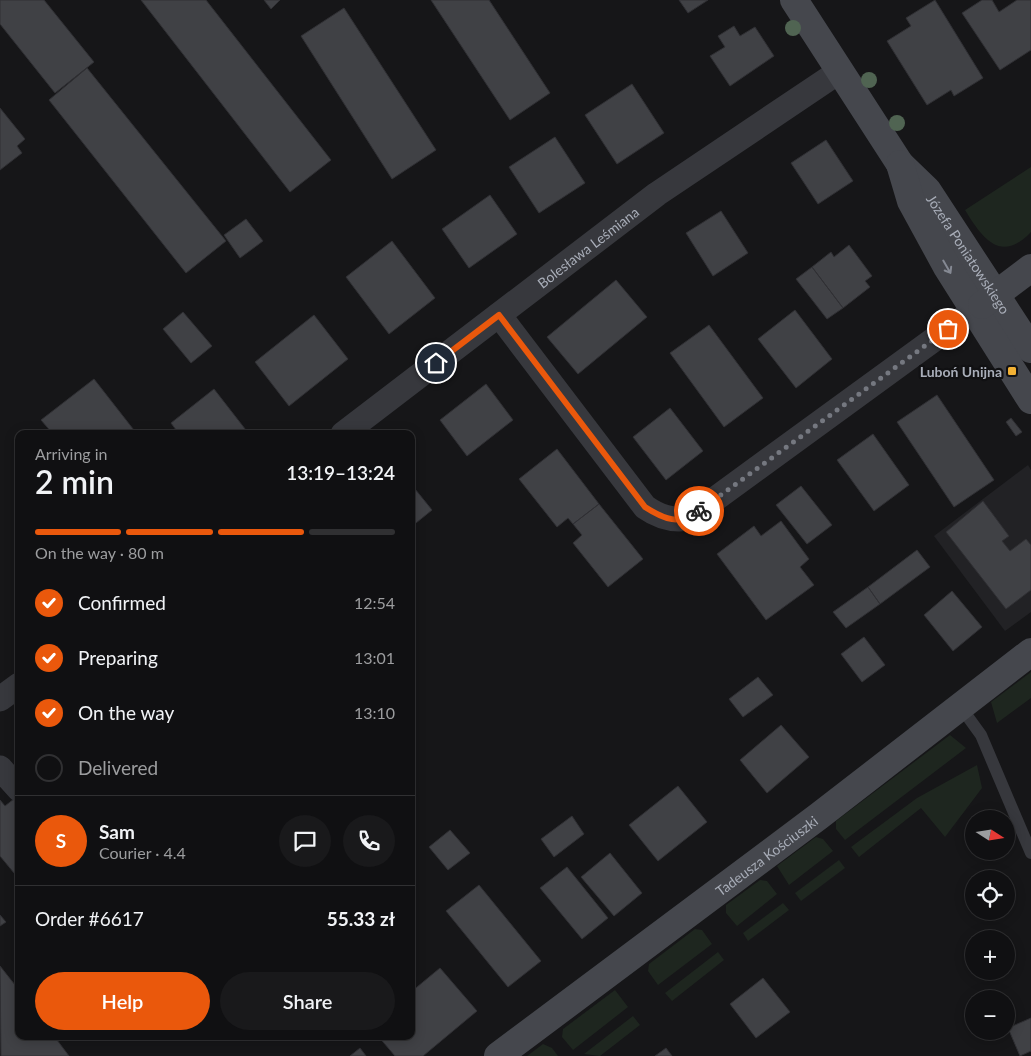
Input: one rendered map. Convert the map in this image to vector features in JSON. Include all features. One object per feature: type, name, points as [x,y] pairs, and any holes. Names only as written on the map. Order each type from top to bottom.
[{"type":"street","name":"Józefa Poniatowskiego","points":[[794,0],[900,164],[927,190],[1031,349]]},
{"type":"street","name":"Bolesława Leśmiana","points":[[348,430],[657,194],[840,71]]},
{"type":"street","name":"Józefa Poniatowskiego","points":[[900,164],[911,201],[973,311],[1031,400]]},
{"type":"street","points":[[499,315],[645,507],[664,517],[677,520],[689,518],[1031,268]]},
{"type":"street","name":"Tadeusza Kościuszki","points":[[498,1056],[1031,652]]},
{"type":"street","points":[[0,699],[15,688]]},
{"type":"street","points":[[0,768],[15,785]]},
{"type":"lane","points":[[960,706],[981,735],[1031,853]]},
{"type":"shaded area","points":[[1031,167],[1031,232],[1020,242],[1010,246],[992,243],[978,229],[965,210]]},
{"type":"shaded area","points":[[1028,465],[1031,470],[1031,612],[1005,631],[934,536]]},
{"type":"shaded area","points":[[1031,672],[1031,698],[997,723],[991,702]]},
{"type":"shaded area","points":[[950,735],[966,748],[845,840],[836,829],[836,821]]},
{"type":"shaded area","points":[[977,765],[982,788],[945,837],[921,808],[859,857],[851,847],[917,798]]},
{"type":"shaded area","points":[[816,837],[823,839],[833,851],[789,885],[777,866]]},
{"type":"shaded area","points":[[839,860],[845,868],[801,901],[795,893]]},
{"type":"shaded area","points":[[760,880],[767,881],[777,894],[737,926],[726,913],[726,905]]},
{"type":"shaded area","points":[[783,903],[789,910],[748,941],[743,933]]},
{"type":"shaded area","points":[[695,929],[702,930],[712,944],[658,985],[648,971],[649,964]]},
{"type":"shaded area","points":[[718,952],[724,960],[672,1001],[665,993]]},
{"type":"shaded area","points":[[615,990],[628,1007],[573,1050],[562,1037],[563,1029]]},
{"type":"shaded area","points":[[633,1016],[640,1025],[600,1056],[584,1054]]},
{"type":"shaded area","points":[[543,1044],[552,1048],[558,1056],[527,1056]]},
{"type":"building","points":[[0,0],[44,0],[94,62],[55,93],[0,24]]},
{"type":"building","points":[[141,0],[206,0],[331,160],[290,192]]},
{"type":"building","points":[[264,0],[280,0],[271,9]]},
{"type":"building","points":[[431,0],[489,0],[550,93],[510,120]]},
{"type":"building","points":[[679,0],[708,0],[688,13]]},
{"type":"building","points":[[935,0],[983,78],[954,96],[951,90],[927,105],[887,41],[911,26],[906,18]]},
{"type":"building","points":[[982,0],[992,0],[999,12],[1017,0],[1031,0],[1031,50],[1000,70],[962,13]]},
{"type":"building","points":[[344,8],[436,150],[392,179],[301,36]]},
{"type":"building","points":[[734,26],[740,36],[755,27],[774,56],[730,86],[710,56],[725,47],[718,36]]},
{"type":"building","points":[[87,68],[226,241],[186,273],[49,100]]},
{"type":"building","points":[[632,84],[664,133],[617,164],[585,115]]},
{"type":"building","points":[[0,108],[25,139],[17,146],[22,153],[0,170]]},
{"type":"building","points":[[555,137],[585,183],[539,213],[509,167]]},
{"type":"building","points":[[826,140],[853,181],[818,204],[791,163]]},
{"type":"building","points":[[490,195],[517,234],[469,268],[442,229]]},
{"type":"building","points":[[721,211],[748,253],[713,276],[686,233]]},
{"type":"building","points":[[246,219],[263,241],[240,258],[224,235]]},
{"type":"building","points":[[392,241],[435,298],[389,334],[346,277]]},
{"type":"building","points":[[849,245],[872,276],[865,281],[870,287],[843,308],[812,267],[831,252],[834,257]]},
{"type":"building","points":[[812,267],[843,308],[827,319],[796,279]]},
{"type":"building","points":[[616,280],[647,317],[578,374],[547,337]]},
{"type":"building","points":[[795,310],[832,359],[796,388],[758,339]]},
{"type":"building","points":[[183,312],[212,346],[191,363],[163,329]]},
{"type":"building","points":[[314,315],[348,359],[289,406],[255,362]]},
{"type":"building","points":[[709,325],[763,398],[724,427],[670,353]]},
{"type":"building","points":[[94,379],[134,430],[50,430],[41,420]]},
{"type":"building","points":[[486,384],[513,420],[467,456],[440,420]]},
{"type":"building","points":[[214,389],[246,430],[176,430],[171,423]]},
{"type":"building","points":[[937,395],[994,480],[954,507],[897,422]]},
{"type":"building","points":[[670,408],[703,451],[666,480],[633,437]]},
{"type":"building","points":[[1011,418],[1022,432],[1016,436],[1006,422]]},
{"type":"building","points":[[873,434],[909,485],[874,511],[837,460]]},
{"type":"building","points":[[557,449],[599,504],[573,524],[568,518],[557,527],[519,479]]},
{"type":"building","points":[[801,486],[832,525],[807,544],[776,505]]},
{"type":"building","points":[[415,489],[432,510],[415,524]]},
{"type":"building","points":[[983,501],[1009,536],[1002,541],[1010,551],[1026,539],[1031,545],[1031,590],[1006,609],[946,532]]},
{"type":"building","points":[[599,504],[643,559],[608,587],[573,543],[582,535],[573,524]]},
{"type":"building","points":[[781,521],[809,559],[800,567],[814,585],[766,620],[717,554],[754,526],[761,536]]},
{"type":"building","points":[[917,550],[930,567],[880,604],[868,587]]},
{"type":"building","points":[[868,587],[880,604],[846,628],[833,612]]},
{"type":"building","points":[[952,591],[982,627],[953,651],[924,615]]},
{"type":"building","points":[[864,637],[885,665],[862,682],[841,654]]},
{"type":"building","points":[[758,677],[773,695],[743,717],[729,699]]},
{"type":"building","points":[[781,725],[809,757],[767,793],[740,760]]},
{"type":"building","points":[[678,786],[707,822],[658,861],[629,825]]},
{"type":"building","points":[[15,798],[15,874],[0,856],[0,800],[5,806]]},
{"type":"building","points":[[572,816],[584,834],[554,857],[541,839]]},
{"type":"building","points":[[450,830],[470,853],[448,870],[429,847]]},
{"type":"building","points":[[610,853],[642,893],[614,916],[581,877]]},
{"type":"building","points":[[567,867],[608,918],[582,939],[540,888]]},
{"type":"building","points":[[479,885],[541,961],[508,987],[446,911]]},
{"type":"building","points":[[0,915],[6,922],[0,926]]},
{"type":"building","points":[[0,966],[15,985],[15,1040],[57,1040],[69,1056],[1,1056]]},
{"type":"building","points":[[440,968],[477,1011],[423,1056],[395,1056],[381,1040],[415,1040],[415,989]]},
{"type":"building","points":[[763,978],[790,1012],[756,1038],[730,1004]]},
{"type":"building","points":[[1031,1018],[1031,1051],[1020,1056],[1013,1040],[1015,1040],[1015,1025]]},
{"type":"building","points":[[360,1048],[366,1056],[350,1056]]},
{"type":"building","points":[[666,1048],[672,1056],[655,1056]]},
{"type":"way so far","points":[[699,511],[948,329]]},
{"type":"place","name":"Luboń Unijna","points":[[1012,371]]},
{"type":"route","points":[[436,363],[499,315],[645,507],[654,513],[677,520],[689,518],[699,511]]}]
